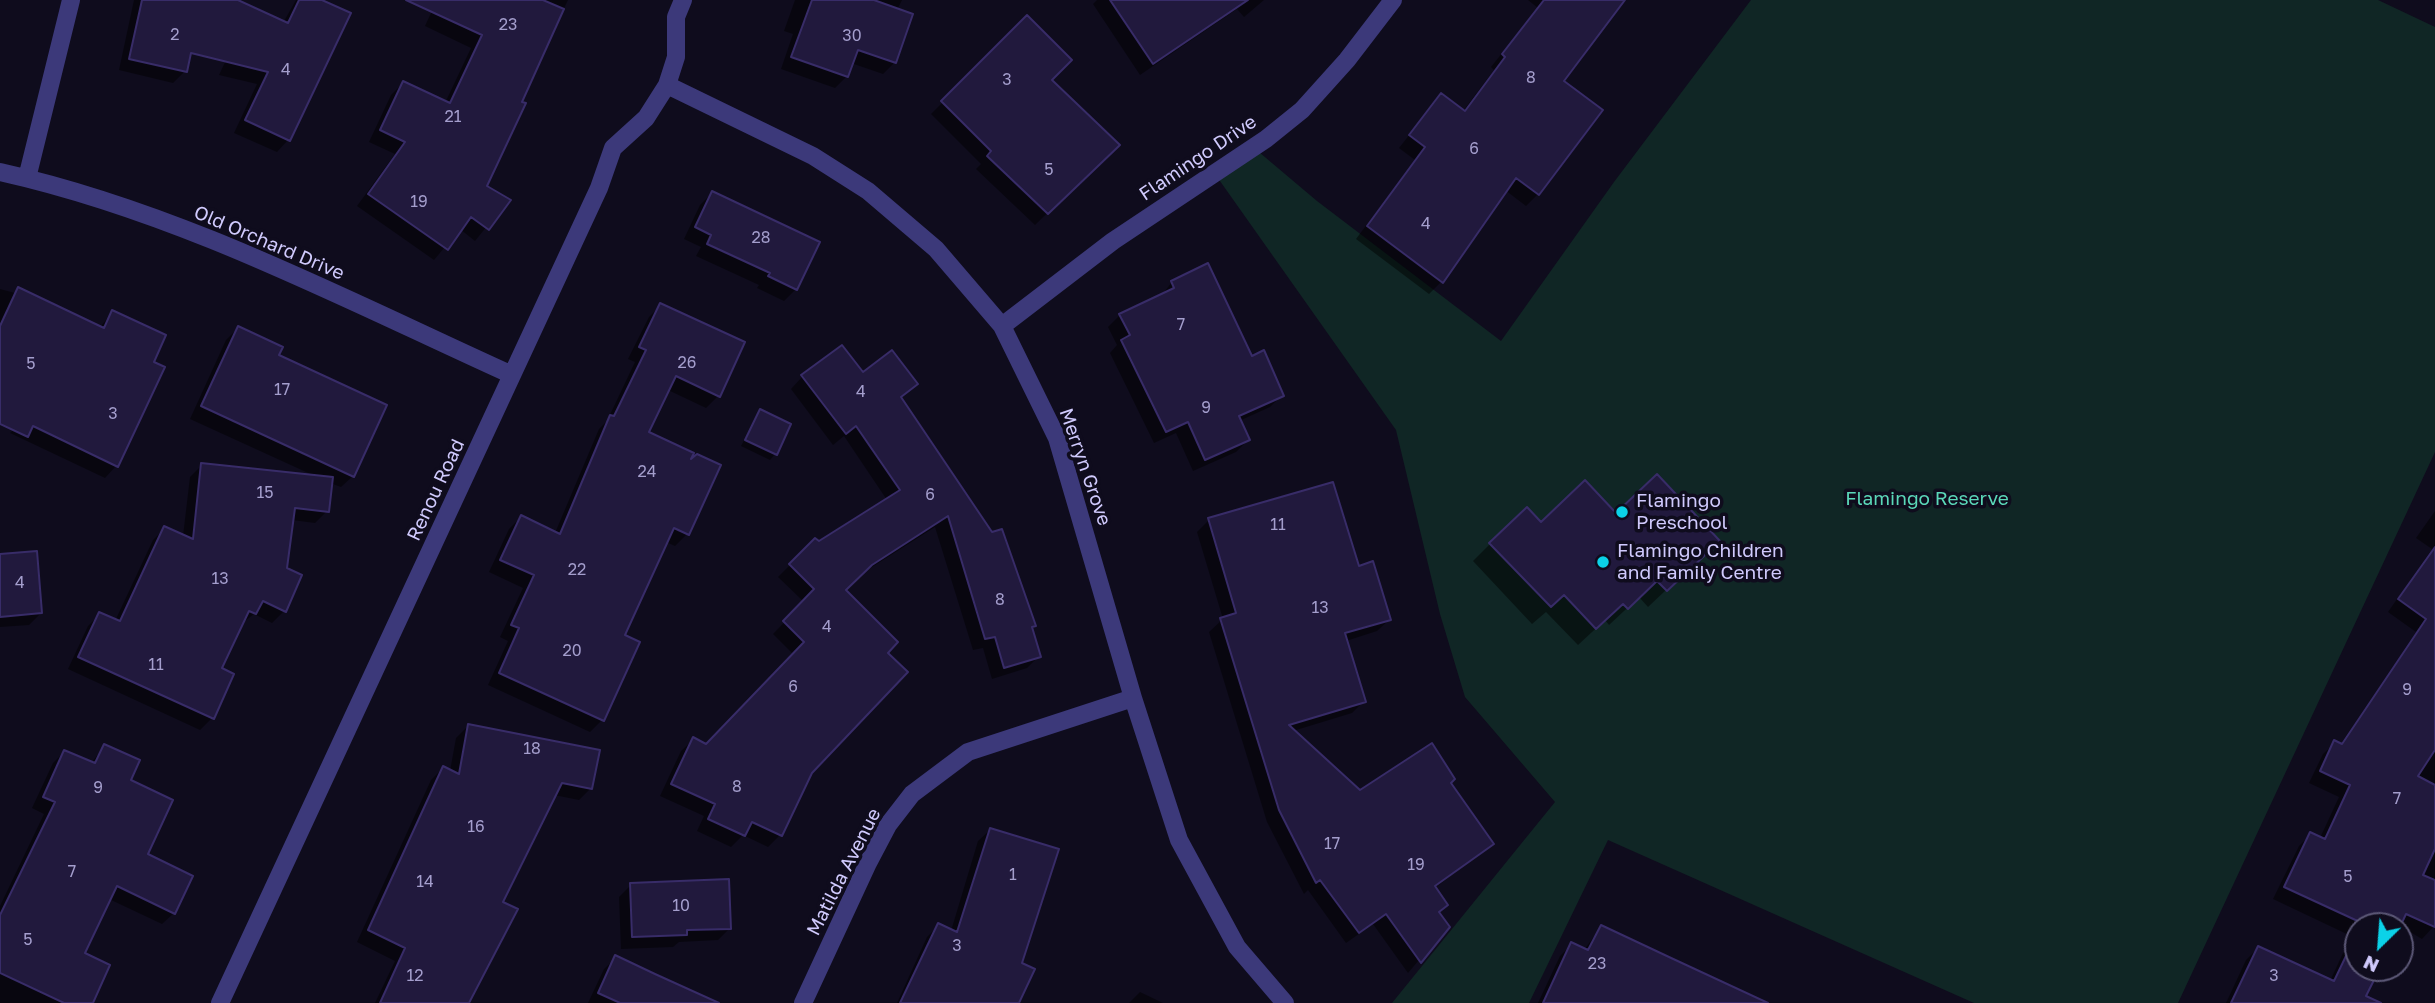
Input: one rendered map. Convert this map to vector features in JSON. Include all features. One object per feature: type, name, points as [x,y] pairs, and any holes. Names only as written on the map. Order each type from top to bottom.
[{"type":"street","points":[[27,178],[71,0]]},
{"type":"street","name":"Renou Road","points":[[220,1003],[599,188],[608,157],[621,139],[646,118],[667,85],[676,57],[676,17],[683,0]]},
{"type":"street","name":"Flamingo Drive","points":[[1002,326],[1113,241],[1266,139],[1302,110],[1327,85],[1394,0]]},
{"type":"street","name":"Merryn Grove","points":[[667,85],[813,156],[868,191],[936,249],[1002,326],[1058,438],[1133,698],[1179,840],[1237,947],[1285,1003]]},
{"type":"street","name":"Old Orchard Drive","points":[[0,172],[27,178],[213,240],[512,375]]},
{"type":"street","name":"Matilda Avenue","points":[[803,1003],[868,863],[888,825],[912,794],[968,752],[1133,698]]},
{"type":"green space","name":"Flamingo Reserve","points":[[1751,0],[2378,0],[2435,27],[2435,452],[2178,1003],[1974,1003],[1608,840],[1529,1003],[1392,1003],[1555,802],[1465,697],[1440,614],[1396,430],[1215,174],[1253,147],[1317,201],[1501,341],[1614,182]]},
{"type":"building","points":[[142,0],[238,0],[288,23],[299,0],[322,0],[351,13],[290,141],[245,120],[268,72],[191,53],[187,72],[129,59]]},
{"type":"building","points":[[406,0],[543,0],[564,9],[522,102],[526,103],[487,186],[511,200],[489,230],[471,217],[448,250],[368,194],[405,142],[380,130],[403,81],[450,103],[482,35]]},
{"type":"building","points":[[812,0],[874,0],[913,14],[896,63],[858,50],[848,77],[791,57]]},
{"type":"building","points":[[1110,0],[1248,0],[1153,64]]},
{"type":"building","points":[[1544,0],[1625,0],[1564,81],[1603,110],[1539,195],[1516,178],[1443,283],[1367,226],[1425,147],[1409,135],[1441,93],[1465,111],[1505,57],[1502,54]]},
{"type":"building","points":[[1027,15],[1072,60],[1052,80],[1120,145],[1048,214],[987,156],[991,151],[941,101]]},
{"type":"building","points":[[712,191],[820,242],[797,290],[768,276],[770,273],[707,244],[711,235],[695,227]]},
{"type":"building","points":[[1208,263],[1252,356],[1264,350],[1284,396],[1239,416],[1250,440],[1205,460],[1188,422],[1166,432],[1121,340],[1130,335],[1119,314],[1174,288],[1171,281]]},
{"type":"building","points":[[18,287],[104,328],[112,310],[166,335],[154,362],[165,367],[118,467],[33,426],[28,437],[0,424],[0,326]]},
{"type":"building","points":[[660,303],[745,342],[720,397],[676,376],[649,432],[694,453],[691,459],[697,454],[721,465],[689,535],[674,528],[625,635],[640,642],[604,721],[499,673],[519,628],[511,625],[534,575],[500,560],[521,515],[560,534],[610,415],[614,416],[646,350],[639,347]]},
{"type":"building","points":[[238,326],[283,347],[279,355],[387,405],[354,477],[201,406]]},
{"type":"building","points":[[842,345],[863,372],[892,350],[918,384],[901,397],[992,532],[1002,529],[1036,626],[1032,627],[1041,657],[1004,668],[995,637],[985,639],[948,516],[872,565],[846,590],[898,642],[888,653],[908,672],[812,773],[782,836],[752,822],[745,836],[708,819],[715,804],[671,784],[693,737],[706,744],[804,642],[783,621],[814,589],[789,564],[815,538],[819,541],[900,490],[856,426],[846,434],[801,375]]},
{"type":"building","points":[[760,409],[791,424],[777,455],[745,440]]},
{"type":"building","points":[[201,463],[333,477],[329,512],[295,508],[287,568],[302,575],[286,612],[263,601],[256,614],[249,611],[222,668],[234,674],[214,719],[78,657],[99,612],[120,621],[164,526],[193,539]]},
{"type":"building","name":"Flamingo Children and Family Centre","points":[[1657,474],[1720,541],[1667,591],[1657,581],[1628,609],[1623,604],[1596,629],[1564,595],[1551,607],[1489,543],[1527,507],[1541,522],[1585,480],[1616,513]]},
{"type":"building","points":[[1333,482],[1359,566],[1373,561],[1391,620],[1345,633],[1366,702],[1289,725],[1360,790],[1432,743],[1455,779],[1451,783],[1494,844],[1435,886],[1448,905],[1439,912],[1450,927],[1421,963],[1386,914],[1359,933],[1320,880],[1316,883],[1279,810],[1220,618],[1236,613],[1208,518]]},
{"type":"building","points":[[2435,547],[2435,750],[2418,776],[2435,785],[2435,849],[2423,875],[2435,880],[2435,927],[2414,918],[2414,912],[2344,912],[2344,915],[2284,887],[2310,832],[2325,839],[2350,785],[2320,771],[2334,740],[2342,744],[2426,619],[2398,599]]},
{"type":"building","points":[[37,551],[42,613],[0,617],[0,554]]},
{"type":"building","points":[[468,724],[600,750],[592,789],[562,783],[503,902],[518,909],[469,1003],[380,1003],[405,948],[368,930],[443,766],[459,774]]},
{"type":"building","points":[[104,744],[140,760],[131,780],[173,800],[148,854],[193,876],[175,914],[117,886],[85,953],[110,965],[93,1003],[64,1003],[0,973],[0,915],[55,802],[43,797],[64,750],[95,763]]},
{"type":"building","points":[[990,828],[1059,849],[1022,963],[1035,969],[1019,1003],[900,1003],[938,923],[957,932]]},
{"type":"building","points":[[729,879],[731,929],[687,930],[687,935],[632,937],[630,883]]},
{"type":"building","points":[[1601,925],[1768,1003],[1543,1003],[1571,942],[1588,950]]},
{"type":"building","points":[[2258,946],[2334,981],[2344,960],[2344,982],[2373,982],[2366,996],[2381,1003],[2231,1003]]},
{"type":"building","points":[[615,955],[719,1003],[620,1003],[598,993]]},
{"type":"place","name":"Flamingo Preschool","points":[[1622,512]]},
{"type":"place","name":"Flamingo Children and Family Centre","points":[[1603,562]]}]
